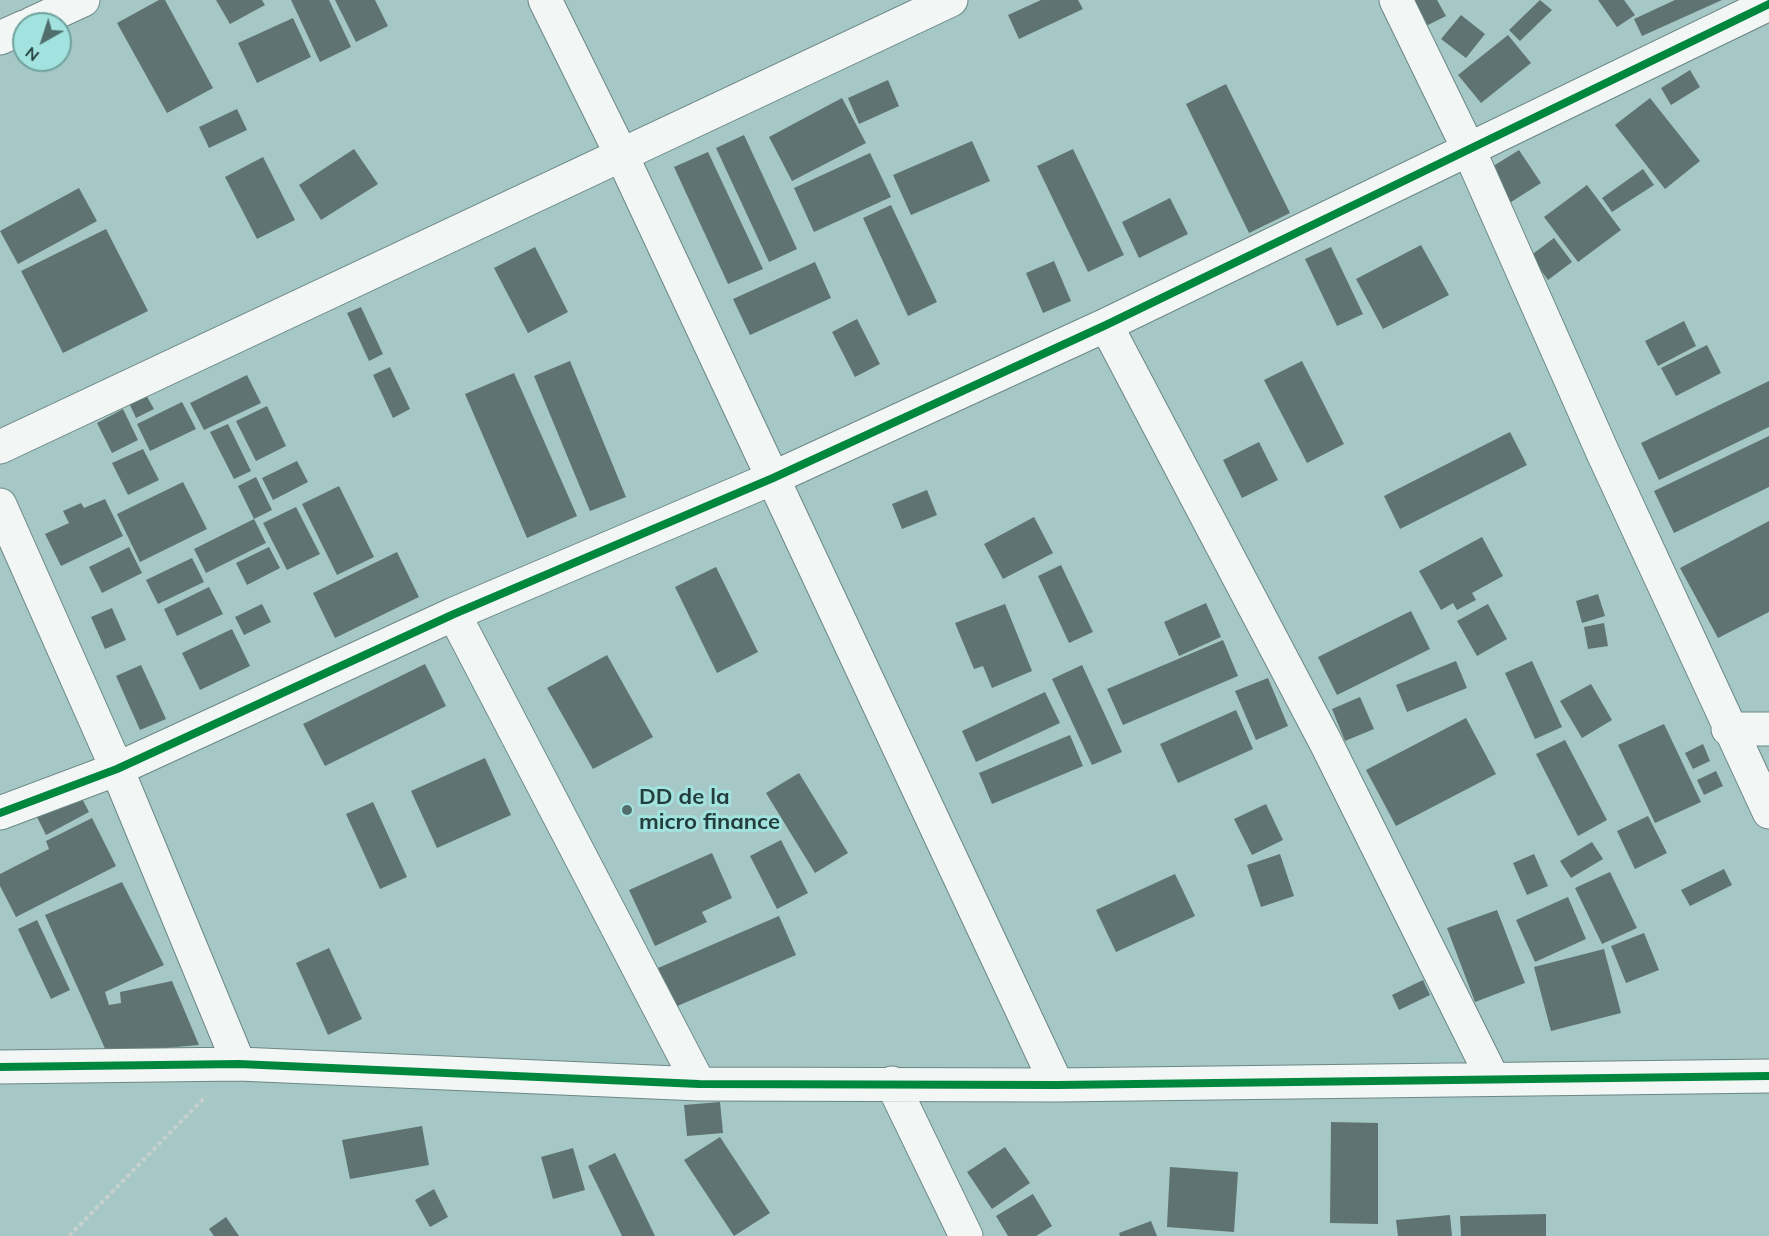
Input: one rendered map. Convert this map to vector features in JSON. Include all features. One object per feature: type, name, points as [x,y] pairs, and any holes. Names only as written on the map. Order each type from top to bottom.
[{"type":"street","points":[[57,12],[83,0]]},
{"type":"street","points":[[545,0],[622,156],[1057,1085]]},
{"type":"street","points":[[0,447],[951,0]]},
{"type":"street","points":[[1396,0],[1468,148],[1728,729],[1769,812]]},
{"type":"street","points":[[0,813],[117,769],[454,614],[773,478],[1106,325],[1468,148],[1769,6]]},
{"type":"street","points":[[1106,325],[1325,741],[1493,1079]]},
{"type":"street","points":[[0,505],[117,769],[239,1064]]},
{"type":"street","points":[[454,614],[699,1084]]},
{"type":"street","points":[[1728,729],[1769,729]]},
{"type":"street","points":[[0,1067],[239,1064],[699,1084],[1057,1085],[1769,1076]]},
{"type":"street","points":[[892,1083],[966,1236]]},
{"type":"path","points":[[69,1236],[239,1064]]},
{"type":"building","points":[[159,0],[165,0],[213,88],[167,113],[117,23]]},
{"type":"building","points":[[216,0],[262,0],[265,5],[230,24]]},
{"type":"building","points":[[291,0],[329,0],[351,47],[320,62]]},
{"type":"building","points":[[335,0],[375,0],[388,26],[356,42]]},
{"type":"building","points":[[1041,0],[1078,0],[1083,9],[1019,39],[1008,15]]},
{"type":"building","points":[[1414,0],[1437,0],[1446,16],[1426,26]]},
{"type":"building","points":[[1540,0],[1552,10],[1520,41],[1509,30]]},
{"type":"building","points":[[1598,0],[1624,0],[1635,15],[1617,27]]},
{"type":"building","points":[[1675,0],[1722,0],[1642,36],[1634,19]]},
{"type":"building","points":[[1461,15],[1485,34],[1466,58],[1441,39]]},
{"type":"building","points":[[293,18],[311,57],[257,83],[238,43]]},
{"type":"building","points":[[1508,35],[1531,63],[1481,103],[1458,75]]},
{"type":"building","points":[[1690,70],[1700,87],[1671,105],[1661,88]]},
{"type":"building","points":[[888,80],[899,106],[859,124],[848,98]]},
{"type":"building","points":[[1226,84],[1290,213],[1249,233],[1186,104]]},
{"type":"building","points":[[842,98],[866,143],[792,181],[769,137]]},
{"type":"building","points":[[1650,98],[1700,161],[1665,189],[1615,125]]},
{"type":"building","points":[[237,109],[247,130],[209,148],[199,127]]},
{"type":"building","points":[[744,135],[797,249],[769,262],[716,148]]},
{"type":"building","points":[[972,141],[990,181],[911,215],[893,175]]},
{"type":"building","points":[[354,149],[378,184],[321,220],[299,185]]},
{"type":"building","points":[[1073,149],[1124,255],[1088,272],[1037,166]]},
{"type":"building","points":[[1519,150],[1541,183],[1508,204],[1487,170]]},
{"type":"building","points":[[708,152],[763,269],[728,284],[674,167]]},
{"type":"building","points":[[870,153],[891,197],[814,232],[794,188]]},
{"type":"building","points":[[263,157],[295,220],[257,239],[225,177]]},
{"type":"building","points":[[1643,169],[1654,185],[1612,212],[1602,198]]},
{"type":"building","points":[[1587,185],[1621,230],[1578,262],[1544,217]]},
{"type":"building","points":[[79,188],[97,221],[18,264],[0,231]]},
{"type":"building","points":[[1170,198],[1188,234],[1139,258],[1122,222]]},
{"type":"building","points":[[891,205],[937,302],[908,316],[863,218]]},
{"type":"building","points":[[106,229],[148,311],[63,353],[21,271]]},
{"type":"building","points":[[1554,238],[1572,262],[1548,280],[1530,256]]},
{"type":"building","points":[[1421,245],[1449,295],[1383,329],[1356,279]]},
{"type":"building","points":[[535,247],[568,312],[528,333],[494,268]]},
{"type":"building","points":[[1331,247],[1363,314],[1337,326],[1305,259]]},
{"type":"building","points":[[1054,261],[1071,301],[1043,313],[1026,273]]},
{"type":"building","points":[[815,262],[831,298],[750,335],[733,299]]},
{"type":"building","points":[[361,307],[383,354],[369,361],[347,313]]},
{"type":"building","points":[[857,319],[880,364],[855,377],[832,332]]},
{"type":"building","points":[[1684,321],[1696,346],[1658,366],[1645,341]]},
{"type":"building","points":[[1707,345],[1721,373],[1676,396],[1661,368]]},
{"type":"building","points":[[570,361],[626,497],[590,511],[534,376]]},
{"type":"building","points":[[1302,361],[1344,444],[1307,463],[1264,380]]},
{"type":"building","points":[[390,367],[410,409],[393,418],[373,375]]},
{"type":"building","points":[[514,373],[577,516],[527,538],[465,394]]},
{"type":"building","points":[[247,375],[261,403],[204,430],[190,403]]},
{"type":"building","points":[[1769,381],[1769,427],[1659,480],[1641,443]]},
{"type":"building","points":[[146,395],[154,409],[136,418],[129,403]]},
{"type":"building","points":[[182,402],[196,429],[150,451],[137,424]]},
{"type":"building","points":[[267,406],[286,446],[256,461],[236,421]]},
{"type":"building","points":[[123,409],[138,440],[112,453],[97,423]]},
{"type":"building","points":[[228,424],[251,471],[234,479],[210,432]]},
{"type":"building","points":[[1510,432],[1527,465],[1400,529],[1384,496]]},
{"type":"building","points":[[1769,436],[1769,487],[1674,533],[1654,491]]},
{"type":"building","points":[[1259,442],[1278,480],[1242,498],[1223,460]]},
{"type":"building","points":[[143,449],[159,480],[128,495],[112,463]]},
{"type":"building","points":[[297,461],[308,482],[273,500],[262,478]]},
{"type":"building","points":[[256,477],[272,510],[254,519],[238,486]]},
{"type":"building","points":[[183,482],[207,529],[140,562],[117,514]]},
{"type":"building","points":[[339,486],[374,557],[337,575],[302,504]]},
{"type":"building","points":[[927,490],[937,515],[902,529],[892,504]]},
{"type":"building","points":[[105,499],[123,536],[61,566],[45,534],[69,523],[63,511],[81,503],[84,508]]},
{"type":"building","points":[[296,507],[320,554],[287,570],[263,523]]},
{"type":"building","points":[[1034,517],[1053,553],[1003,579],[984,544]]},
{"type":"building","points":[[254,519],[266,543],[206,573],[194,549]]},
{"type":"building","points":[[1769,521],[1769,612],[1718,638],[1680,568]]},
{"type":"building","points":[[1482,537],[1503,576],[1472,593],[1476,600],[1457,610],[1453,603],[1441,610],[1419,571]]},
{"type":"building","points":[[129,547],[142,573],[102,593],[89,567]]},
{"type":"building","points":[[269,547],[280,568],[247,585],[236,563]]},
{"type":"building","points":[[397,552],[419,597],[335,638],[313,593]]},
{"type":"building","points":[[192,558],[204,582],[158,604],[146,580]]},
{"type":"building","points":[[1061,565],[1093,632],[1069,643],[1038,576]]},
{"type":"building","points":[[716,567],[758,652],[717,673],[675,587]]},
{"type":"building","points":[[209,587],[223,614],[177,636],[164,609]]},
{"type":"building","points":[[1598,594],[1605,616],[1582,623],[1576,601]]},
{"type":"building","points":[[1206,603],[1221,637],[1179,656],[1164,622]]},
{"type":"building","points":[[262,604],[271,622],[244,635],[235,617]]},
{"type":"building","points":[[1005,604],[1032,671],[992,688],[983,666],[974,669],[955,623]]},
{"type":"building","points":[[1488,604],[1507,639],[1477,656],[1457,621]]},
{"type":"building","points":[[112,608],[126,640],[105,649],[91,617]]},
{"type":"building","points":[[1411,611],[1430,649],[1337,695],[1318,657]]},
{"type":"building","points":[[1604,623],[1608,646],[1588,649],[1584,627]]},
{"type":"building","points":[[232,629],[250,666],[200,690],[182,653]]},
{"type":"building","points":[[1223,640],[1238,676],[1123,725],[1107,689]]},
{"type":"building","points":[[607,655],[653,737],[593,769],[547,688]]},
{"type":"building","points":[[1456,661],[1467,688],[1407,712],[1396,685]]},
{"type":"building","points":[[1532,661],[1562,727],[1535,739],[1505,673]]},
{"type":"building","points":[[425,664],[446,706],[325,766],[303,724]]},
{"type":"building","points":[[141,665],[166,719],[140,730],[116,676]]},
{"type":"building","points":[[1082,665],[1122,752],[1092,765],[1052,679]]},
{"type":"building","points":[[1268,678],[1288,726],[1256,740],[1235,691]]},
{"type":"building","points":[[1591,684],[1612,720],[1582,738],[1560,701]]},
{"type":"building","points":[[1045,692],[1060,723],[976,762],[962,731]]},
{"type":"building","points":[[1360,697],[1374,729],[1345,741],[1332,709]]},
{"type":"building","points":[[1236,710],[1253,749],[1178,783],[1160,744]]},
{"type":"building","points":[[1466,718],[1496,774],[1396,826],[1366,770]]},
{"type":"building","points":[[1664,724],[1701,802],[1655,823],[1618,745]]},
{"type":"building","points":[[1070,735],[1083,766],[992,804],[979,773]]},
{"type":"building","points":[[1565,740],[1607,820],[1578,836],[1536,754]]},
{"type":"building","points":[[1703,744],[1710,761],[1693,769],[1685,753]]},
{"type":"building","points":[[485,758],[511,815],[437,848],[411,791]]},
{"type":"building","points":[[1716,771],[1723,786],[1704,795],[1697,780]]},
{"type":"building","points":[[799,773],[848,853],[815,873],[766,793]]},
{"type":"building","points":[[77,789],[89,812],[46,835],[34,811]]},
{"type":"building","points":[[373,802],[407,877],[380,889],[346,814]]},
{"type":"building","points":[[1266,804],[1283,840],[1252,855],[1234,819]]},
{"type":"building","points":[[1648,816],[1667,853],[1635,869],[1617,831]]},
{"type":"building","points":[[92,818],[116,866],[16,917],[0,886],[0,874],[49,849],[46,841]]},
{"type":"building","points":[[781,840],[808,893],[777,909],[750,856]]},
{"type":"building","points":[[1592,842],[1603,859],[1571,878],[1560,861]]},
{"type":"building","points":[[712,853],[732,898],[702,912],[707,922],[655,946],[629,890]]},
{"type":"building","points":[[1280,854],[1294,896],[1261,907],[1247,865]]},
{"type":"building","points":[[1534,854],[1548,886],[1527,895],[1513,863]]},
{"type":"building","points":[[1724,869],[1732,885],[1690,906],[1681,890]]},
{"type":"building","points":[[1610,872],[1637,928],[1602,944],[1575,888]]},
{"type":"building","points":[[1175,874],[1195,916],[1116,952],[1096,910]]},
{"type":"building","points":[[122,882],[164,965],[105,992],[109,1005],[121,1003],[120,992],[172,981],[199,1045],[107,1053],[45,915]]},
{"type":"building","points":[[1568,897],[1586,939],[1535,962],[1516,920]]},
{"type":"building","points":[[1497,910],[1525,983],[1475,1002],[1447,928]]},
{"type":"building","points":[[779,916],[796,955],[675,1007],[658,968]]},
{"type":"building","points":[[37,920],[70,990],[51,999],[18,929]]},
{"type":"building","points":[[1644,933],[1659,970],[1626,983],[1611,946]]},
{"type":"building","points":[[329,948],[362,1019],[328,1035],[296,963]]},
{"type":"building","points":[[1604,949],[1621,1013],[1551,1031],[1534,967]]},
{"type":"building","points":[[1423,980],[1430,995],[1399,1010],[1392,995]]},
{"type":"building","points":[[720,1102],[723,1133],[687,1136],[684,1105]]},
{"type":"building","points":[[1331,1122],[1378,1123],[1378,1224],[1330,1223]]},
{"type":"building","points":[[422,1126],[429,1165],[350,1179],[342,1140]]},
{"type":"building","points":[[720,1137],[770,1213],[734,1236],[684,1160]]},
{"type":"building","points":[[1005,1147],[1030,1183],[992,1209],[967,1172]]},
{"type":"building","points":[[573,1148],[585,1190],[553,1199],[541,1157]]},
{"type":"building","points":[[615,1153],[655,1236],[622,1236],[588,1166]]},
{"type":"building","points":[[1170,1167],[1238,1172],[1234,1232],[1167,1227]]},
{"type":"building","points":[[434,1189],[448,1217],[430,1227],[415,1200]]},
{"type":"building","points":[[1033,1194],[1052,1226],[1036,1236],[1008,1236],[996,1216]]},
{"type":"building","points":[[1546,1214],[1546,1236],[1461,1236],[1460,1216]]},
{"type":"building","points":[[1450,1215],[1452,1236],[1398,1236],[1396,1220]]},
{"type":"building","points":[[226,1217],[239,1236],[214,1236],[209,1229]]},
{"type":"building","points":[[1151,1221],[1157,1236],[1120,1236],[1119,1233]]},
{"type":"cycle path","points":[[0,813],[117,769],[454,614],[773,478],[1106,325],[1769,4]]},
{"type":"cycle path","points":[[0,1067],[239,1064],[699,1084],[1057,1085],[1769,1076]]},
{"type":"place","name":"DD de la micro finance","points":[[627,810]]}]
